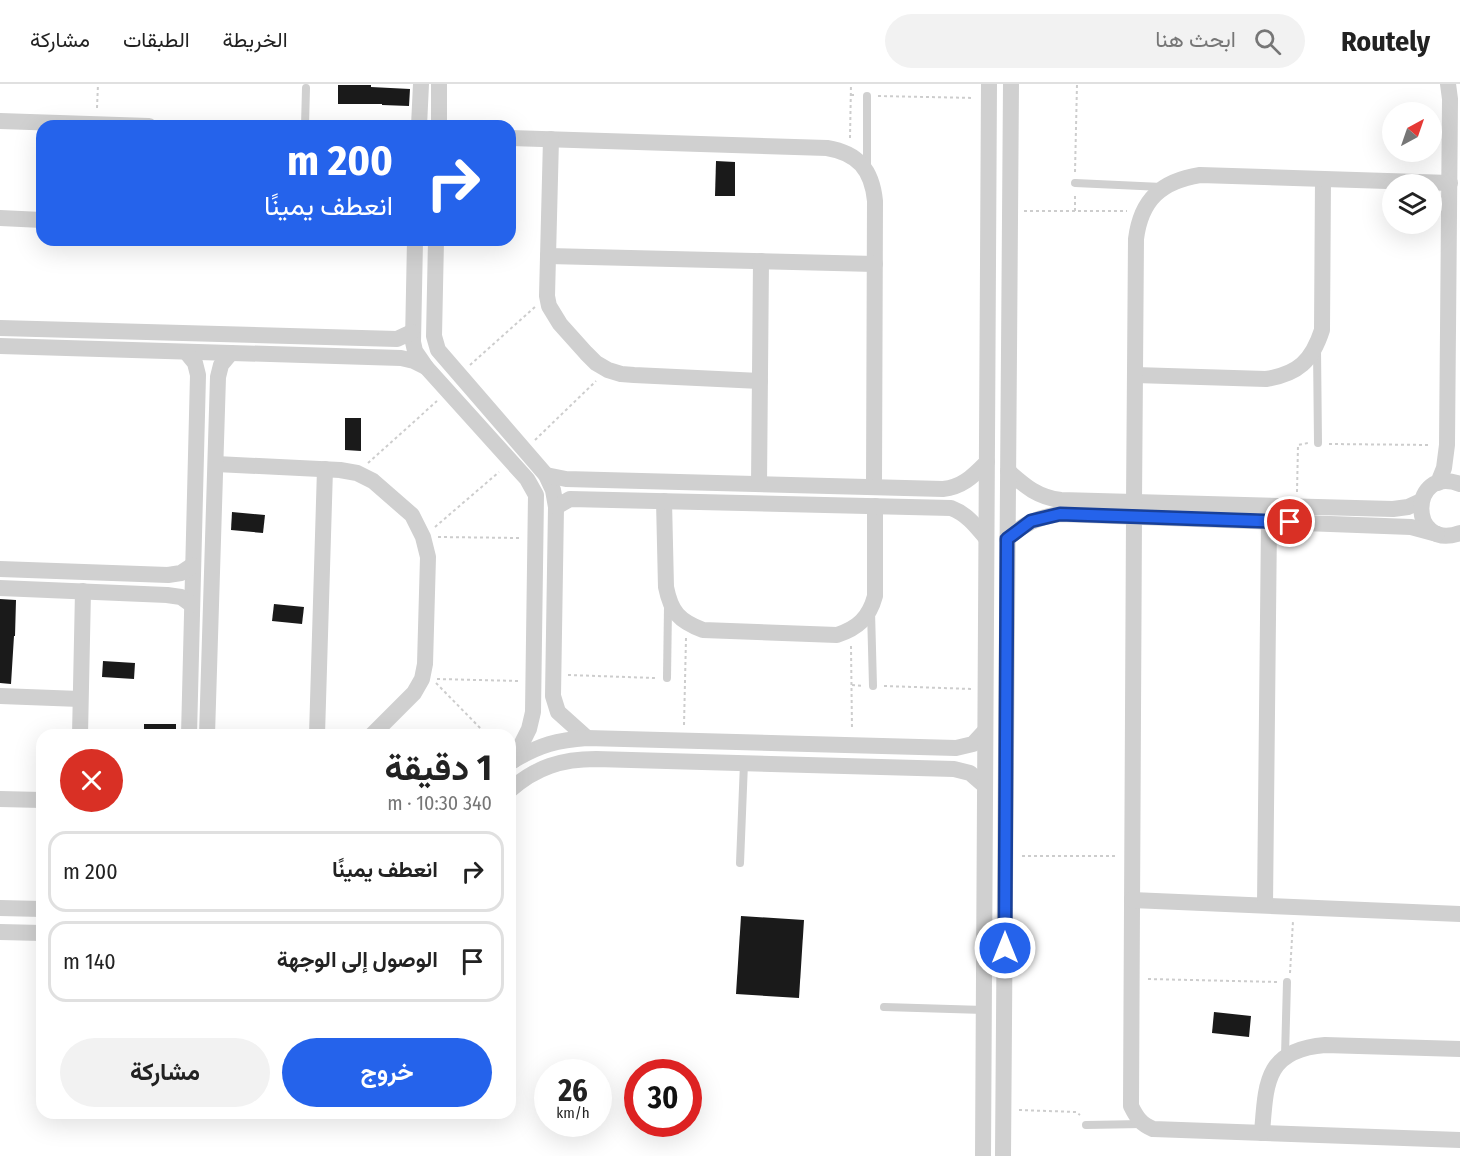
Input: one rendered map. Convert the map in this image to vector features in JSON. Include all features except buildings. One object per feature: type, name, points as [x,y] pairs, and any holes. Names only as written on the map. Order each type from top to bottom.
[{"type":"street","points":[[419,120],[421,84]]},
{"type":"street","points":[[439,120],[440,84]]},
{"type":"street","points":[[1004,1156],[1011,84]]},
{"type":"street","points":[[983,1156],[989,91]]},
{"type":"street","points":[[1438,483],[1451,440],[1450,183],[1453,94]]},
{"type":"street","points":[[0,121],[36,122]]},
{"type":"street","points":[[516,138],[827,148],[850,155],[867,171],[874,185],[875,201],[874,487]]},
{"type":"street","points":[[551,139],[547,296],[549,306],[560,324],[596,363],[621,374],[760,381]]},
{"type":"street","points":[[1450,183],[1200,175],[1181,178],[1164,187],[1152,197],[1143,210],[1138,224],[1136,239],[1131,1106],[1142,1124],[1153,1128],[1460,1140]]},
{"type":"street","points":[[1135,375],[1266,379],[1296,370],[1309,359],[1317,346],[1322,330],[1323,179]]},
{"type":"street","points":[[0,219],[36,220]]},
{"type":"street","points":[[415,246],[412,332],[415,351],[447,392],[531,484],[536,495],[531,720],[526,737],[516,754]]},
{"type":"street","points":[[436,246],[436,343],[443,356],[546,475],[554,490],[556,507],[553,696],[558,712],[587,738]]},
{"type":"street","points":[[548,256],[875,264]]},
{"type":"street","points":[[759,484],[761,261]]},
{"type":"street","points":[[0,328],[397,339],[412,332]]},
{"type":"street","points":[[0,346],[401,358],[426,367]]},
{"type":"street","points":[[186,352],[195,363],[198,375],[189,729]]},
{"type":"street","points":[[207,729],[219,371],[231,353]]},
{"type":"street","points":[[546,475],[566,479],[942,489],[963,484],[987,462]]},
{"type":"street","points":[[216,464],[325,469],[357,473],[381,486],[412,515],[423,537],[428,557],[425,672],[414,693],[378,729]]},
{"type":"street","points":[[317,729],[325,469]]},
{"type":"street","points":[[1008,471],[1035,493],[1060,507]]},
{"type":"street","points":[[1451,537],[1431,530],[1423,520],[1421,501],[1427,490],[1438,483],[1446,481],[1460,484]]},
{"type":"street","points":[[941,508],[942,489]]},
{"type":"street","points":[[556,507],[570,499],[951,508],[961,512],[986,538]]},
{"type":"street","points":[[664,501],[666,587],[669,601],[676,614],[686,623],[703,630],[837,635],[851,630],[862,622],[871,610],[875,596],[875,506]]},
{"type":"street","points":[[1007,539],[1031,521],[1060,507],[1401,509],[1421,501]]},
{"type":"street","points":[[1134,509],[1269,522],[1411,527],[1451,537]]},
{"type":"street","points":[[1377,509],[1377,526]]},
{"type":"street","points":[[1265,905],[1269,522]]},
{"type":"street","points":[[0,569],[168,574],[181,573],[193,565]]},
{"type":"street","points":[[0,588],[174,596],[192,604]]},
{"type":"street","points":[[80,729],[83,591]]},
{"type":"street","points":[[986,656],[1006,656]]},
{"type":"street","points":[[0,696],[80,699]]},
{"type":"street","points":[[516,759],[535,747],[561,740],[587,738],[956,748],[973,744],[985,731]]},
{"type":"street","points":[[516,785],[530,774],[551,764],[573,759],[954,769],[970,773],[985,786]]},
{"type":"street","points":[[0,798],[36,800]]},
{"type":"street","points":[[1132,900],[1460,914]]},
{"type":"street","points":[[0,908],[36,909]]},
{"type":"street","points":[[0,932],[36,933]]},
{"type":"street","points":[[1262,1133],[1266,1092],[1272,1072],[1285,1056],[1304,1047],[1325,1045],[1460,1049]]},
{"type":"lane","points":[[305,120],[306,88]]},
{"type":"lane","points":[[867,96],[867,171]]},
{"type":"lane","points":[[1075,183],[1164,187]]},
{"type":"lane","points":[[1317,346],[1318,444]]},
{"type":"lane","points":[[667,678],[669,601]]},
{"type":"lane","points":[[871,610],[873,686]]},
{"type":"lane","points":[[740,863],[744,763]]},
{"type":"lane","points":[[1285,1056],[1287,982]]},
{"type":"lane","points":[[884,1007],[984,1010]]},
{"type":"lane","points":[[1086,1125],[1142,1124]]},
{"type":"path","points":[[97,120],[98,84]]},
{"type":"path","points":[[850,155],[851,84]]},
{"type":"path","points":[[1075,211],[1077,84]]},
{"type":"path","points":[[851,95],[989,91]]},
{"type":"path","points":[[1010,212],[1143,210]]},
{"type":"path","points":[[459,375],[547,296]]},
{"type":"path","points":[[525,450],[608,370]]},
{"type":"path","points":[[357,473],[447,392]]},
{"type":"path","points":[[1297,507],[1298,445],[1300,443],[1451,440]]},
{"type":"path","points":[[423,537],[511,461]]},
{"type":"path","points":[[423,537],[536,539]]},
{"type":"path","points":[[683,740],[686,623]]},
{"type":"path","points":[[851,630],[852,745]]},
{"type":"path","points":[[553,675],[685,679]]},
{"type":"path","points":[[481,729],[431,679],[533,681]]},
{"type":"path","points":[[852,685],[986,690]]},
{"type":"path","points":[[1005,856],[1133,856]]},
{"type":"path","points":[[1132,979],[1287,982],[1290,978],[1293,907]]},
{"type":"path","points":[[1004,1110],[1076,1112],[1080,1114],[1081,1123],[1086,1125]]},
{"type":"route","points":[[1005,948],[1007,539],[1031,521],[1060,514],[1290,522]]}]
